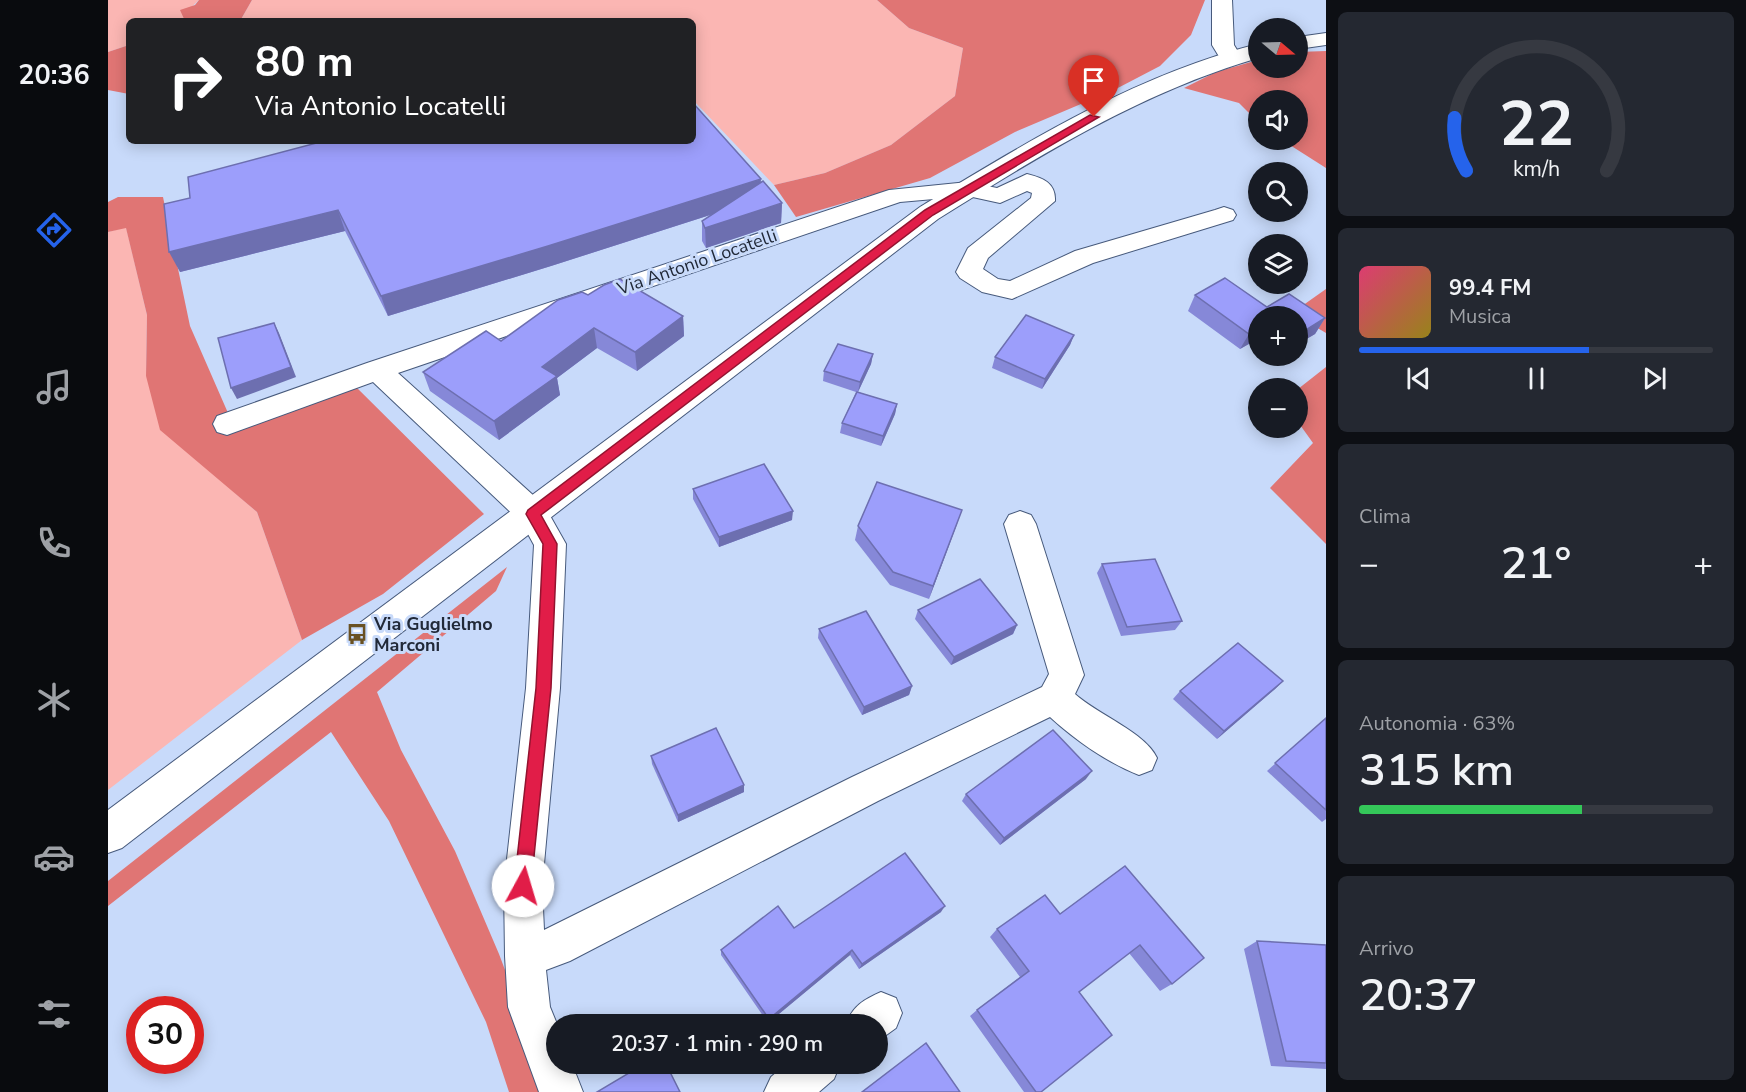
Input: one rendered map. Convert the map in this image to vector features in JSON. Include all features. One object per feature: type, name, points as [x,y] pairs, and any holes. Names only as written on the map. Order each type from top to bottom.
[{"type":"main road","points":[[1222,0],[1224,45],[1231,58]]},
{"type":"main road","points":[[1308,42],[1326,39]]},
{"type":"main road","name":"Via Antonio Locatelli","points":[[533,514],[900,234],[968,189],[1131,98],[1183,75],[1248,54]]},
{"type":"main road","points":[[108,834],[533,514]]},
{"type":"street","points":[[968,189],[1000,196],[1027,181],[1044,190],[1043,201],[977,254],[969,272],[991,286],[1012,290],[1084,257],[1224,215]]},
{"type":"street","name":"Via Antonio Locatelli","points":[[226,424],[377,370],[897,195],[968,189]]},
{"type":"street","points":[[377,370],[533,514],[550,544],[543,688],[523,886],[529,1007],[561,1092]]},
{"type":"street","points":[[525,956],[556,947],[865,789],[1054,698],[1067,675],[1020,524]]},
{"type":"street","points":[[1054,698],[1077,719],[1139,758]]},
{"type":"street","points":[[786,1092],[807,1074]]},
{"type":"shaded area","points":[[108,0],[199,0],[183,15],[184,18],[126,18],[126,46],[108,52]]},
{"type":"shaded area","points":[[199,0],[252,0],[242,18],[184,18],[180,10],[195,5]]},
{"type":"shaded area","points":[[252,0],[877,0],[909,28],[963,48],[955,96],[891,145],[825,173],[774,185],[696,103],[696,18],[242,18]]},
{"type":"shaded area","points":[[877,0],[1205,0],[1191,35],[1160,66],[1114,90],[1015,132],[930,178],[796,217],[774,185],[825,173],[891,145],[955,96],[963,48],[909,28]]},
{"type":"shaded area","points":[[126,46],[126,93],[108,90],[108,52]]},
{"type":"shaded area","points":[[1326,51],[1326,168],[1298,150],[1308,150],[1308,90],[1248,90],[1248,112],[1239,103],[1184,88],[1216,72],[1248,63],[1248,78],[1308,78],[1308,52]]},
{"type":"shaded area","points":[[118,197],[163,197],[190,326],[235,429],[352,383],[484,514],[383,594],[302,640],[257,512],[160,430],[146,376],[147,315],[126,228],[108,232],[108,202]]},
{"type":"shaded area","points":[[126,227],[147,315],[146,376],[235,493],[257,512],[302,640],[108,790],[108,232]]},
{"type":"shaded area","points":[[1326,289],[1326,333],[1308,322],[1308,306],[1302,306]]},
{"type":"shaded area","points":[[1326,367],[1326,544],[1270,488],[1313,443],[1308,436],[1308,381]]},
{"type":"shaded area","points":[[507,567],[496,591],[377,692],[401,750],[455,851],[499,954],[551,1092],[509,1092],[486,1022],[389,821],[331,732],[108,906],[108,881]]},
{"type":"building","points":[[696,106],[761,179],[381,296],[338,210],[169,252],[164,204],[190,198],[188,177],[313,144],[696,144]]},
{"type":"building","points":[[763,181],[782,203],[705,228],[702,221]]},
{"type":"building","points":[[1225,278],[1266,306],[1248,306],[1248,333],[1195,295]]},
{"type":"building","points":[[620,279],[683,316],[635,352],[594,328],[542,367],[557,376],[494,421],[423,372],[486,331],[501,341],[558,300],[582,292],[588,295]]},
{"type":"building","points":[[1289,294],[1307,306],[1269,306]]},
{"type":"building","points":[[1308,307],[1325,318],[1308,329]]},
{"type":"building","points":[[1026,315],[1074,335],[1045,379],[995,357]]},
{"type":"building","points":[[274,323],[291,367],[231,388],[218,338]]},
{"type":"building","points":[[838,344],[873,354],[860,382],[824,371]]},
{"type":"building","points":[[857,392],[897,404],[883,436],[842,423]]},
{"type":"building","points":[[764,464],[793,511],[719,537],[693,489]]},
{"type":"building","points":[[877,482],[962,510],[933,586],[893,572],[858,526]]},
{"type":"building","points":[[1155,559],[1182,621],[1127,627],[1102,564]]},
{"type":"building","points":[[980,579],[1017,625],[954,657],[918,610]]},
{"type":"building","points":[[866,611],[912,686],[864,707],[819,629]]},
{"type":"building","points":[[1238,643],[1283,681],[1224,731],[1180,691]]},
{"type":"building","points":[[1326,718],[1326,810],[1275,763]]},
{"type":"building","points":[[716,728],[744,785],[678,815],[651,756]]},
{"type":"building","points":[[1053,730],[1092,771],[1004,838],[966,794]]},
{"type":"building","points":[[905,853],[945,906],[862,964],[852,950],[775,1014],[766,1014],[721,950],[778,906],[794,928]]},
{"type":"building","points":[[1125,866],[1204,958],[1172,984],[1140,945],[1079,992],[1112,1035],[1041,1092],[1036,1092],[977,1010],[1029,971],[997,929],[1045,895],[1060,914]]},
{"type":"building","points":[[1257,941],[1326,945],[1326,1063],[1286,1061]]},
{"type":"building","points":[[926,1043],[960,1092],[862,1092]]},
{"type":"building","points":[[627,1074],[671,1074],[680,1092],[597,1092]]},
{"type":"place","name":"Via Guglielmo Marconi","points":[[357,634]]},
{"type":"route","points":[[523,886],[543,688],[550,544],[533,514],[929,213],[1019,158],[1094,117]]}]
